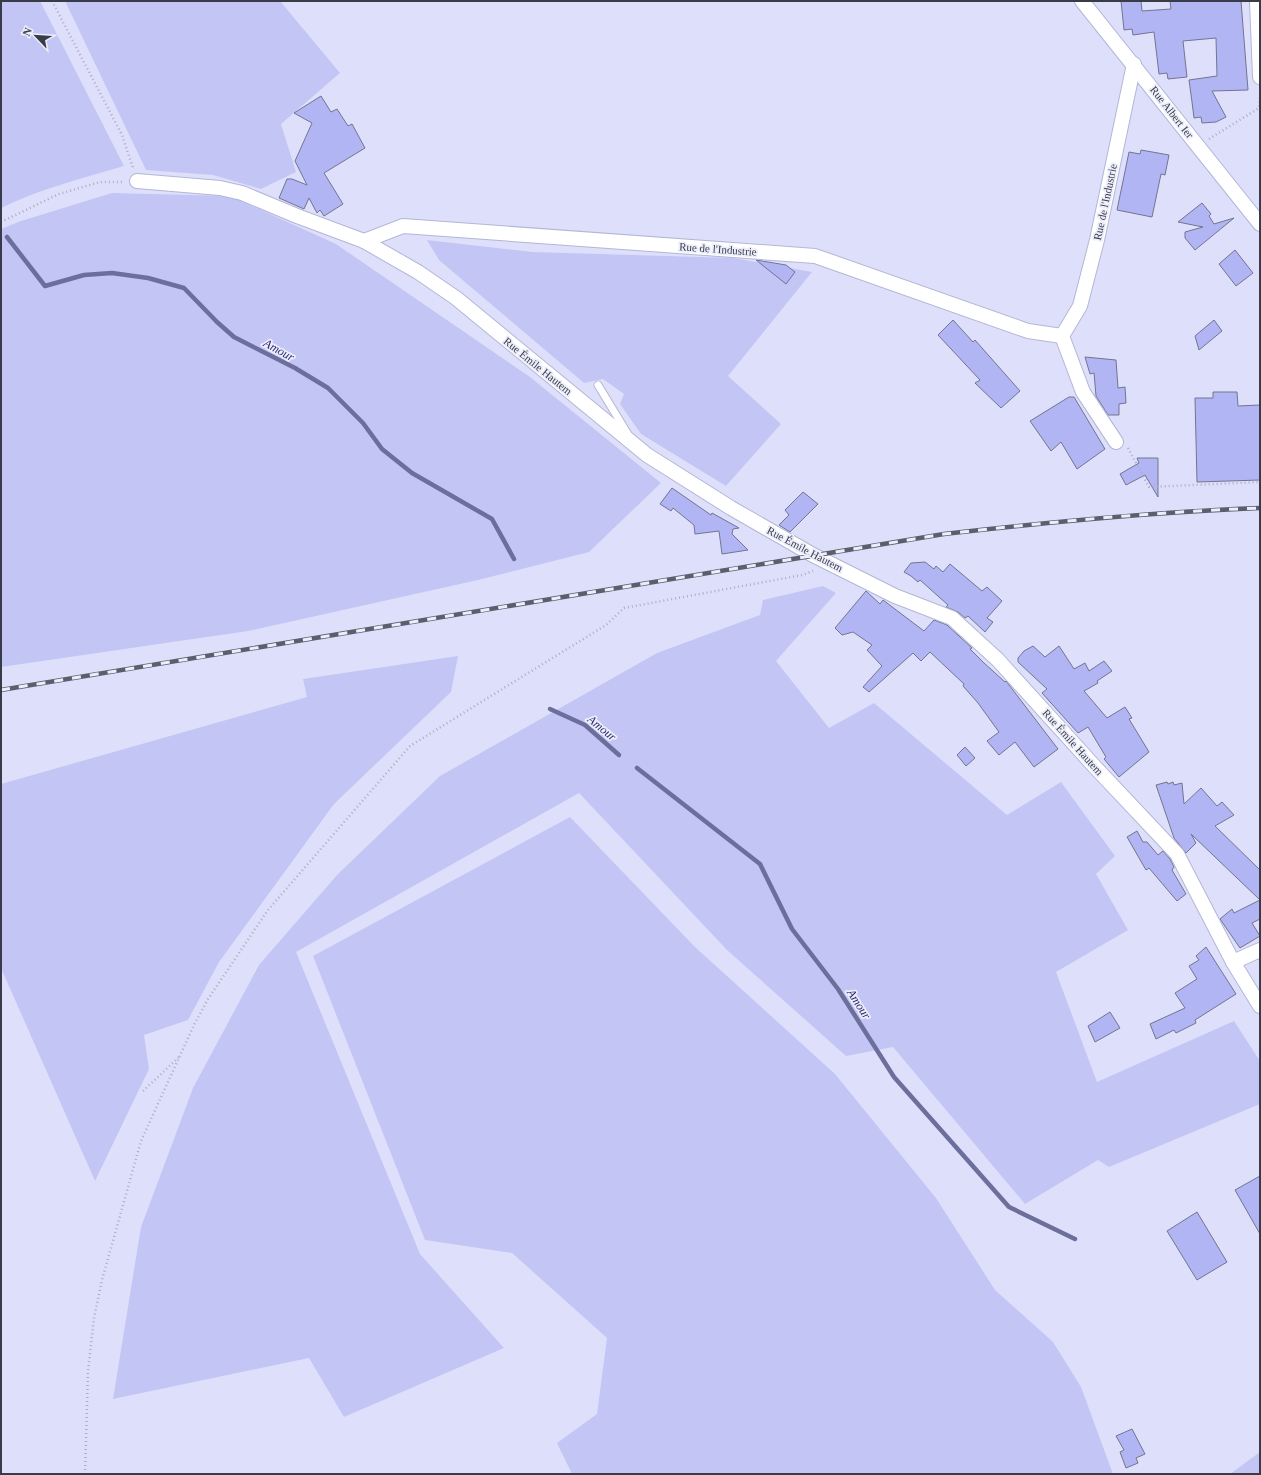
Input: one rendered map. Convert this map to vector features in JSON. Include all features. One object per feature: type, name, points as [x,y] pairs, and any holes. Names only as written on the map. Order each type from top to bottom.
[{"type":"street","name":"Rue Albert Ier","points":[[1082,1],[1199,146],[1254,207],[1260,224]]},
{"type":"street","points":[[1257,1],[1260,77]]},
{"type":"street","name":"Rue de l'Industrie","points":[[364,241],[403,226],[815,256],[1028,331],[1062,336],[1080,306],[1097,240],[1134,64]]},
{"type":"street","name":"Rue Émile Hautem","points":[[137,182],[220,188],[242,193],[297,216],[364,241],[418,272],[456,298],[647,455],[731,508],[831,564],[895,596],[952,618],[998,660],[1095,767],[1177,854],[1234,962],[1260,1006]]},
{"type":"street","points":[[1062,336],[1083,392],[1116,442]]},
{"type":"street","points":[[1234,962],[1260,950]]},
{"type":"lane","points":[[598,385],[611,404],[634,445]]},
{"type":"path","points":[[1,222],[59,194],[100,182],[137,182],[122,136],[52,1]]},
{"type":"path","points":[[1199,146],[1259,108],[1260,97]]},
{"type":"path","points":[[1116,442],[1124,442],[1149,487],[1260,482]]},
{"type":"path","points":[[85,1474],[88,1371],[94,1318],[102,1280],[137,1151],[194,1025],[208,999],[268,910],[410,746],[606,625],[624,608],[802,575],[831,564]]},
{"type":"path","points":[[143,1091],[182,1054]]},
{"type":"shaded area","points":[[1,1],[40,1],[124,166],[46,190],[1,208]]},
{"type":"shaded area","points":[[65,1],[280,1],[340,73],[281,124],[296,172],[261,189],[213,175],[146,170]]},
{"type":"shaded area","points":[[112,193],[230,196],[336,244],[530,377],[661,483],[589,552],[478,580],[248,631],[1,667],[1,229],[21,221]]},
{"type":"shaded area","points":[[427,240],[533,252],[734,258],[812,272],[728,376],[781,424],[726,486],[641,434],[620,404],[624,394],[603,379],[584,383],[439,260]]},
{"type":"shaded area","points":[[823,586],[836,593],[776,661],[829,728],[874,703],[1007,815],[1061,782],[1115,856],[1096,874],[1128,930],[1056,972],[1097,1082],[1234,1021],[1260,1061],[1260,1104],[1109,1167],[1098,1160],[1025,1204],[893,1047],[846,1056],[727,950],[579,793],[296,952],[420,1254],[504,1348],[344,1417],[309,1358],[113,1399],[141,1227],[193,1088],[259,965],[337,875],[440,776],[657,653],[760,615],[763,600]]},
{"type":"shaded area","points":[[458,656],[451,692],[334,804],[219,962],[188,1020],[144,1035],[149,1069],[95,1181],[1,968],[1,784],[307,697],[303,679]]},
{"type":"shaded area","points":[[570,817],[695,947],[835,1074],[936,1198],[995,1290],[1053,1342],[1081,1387],[1113,1474],[572,1474],[557,1443],[597,1414],[607,1338],[512,1253],[425,1240],[313,956]]},
{"type":"shaded area","points":[[1260,1452],[1260,1474],[1230,1474]]},
{"type":"building","points":[[1121,1],[1141,1],[1142,11],[1171,9],[1170,1],[1241,1],[1248,90],[1212,91],[1226,117],[1216,122],[1202,123],[1201,117],[1194,118],[1189,80],[1217,76],[1216,38],[1183,41],[1187,77],[1168,79],[1167,73],[1159,74],[1154,32],[1133,35],[1132,29],[1124,30]]},
{"type":"building","points":[[321,96],[331,112],[337,109],[348,126],[352,124],[365,148],[324,173],[343,204],[324,216],[320,210],[317,213],[309,198],[304,209],[279,198],[287,179],[292,179],[307,185],[295,161],[312,123],[294,113]]},
{"type":"building","points":[[1141,150],[1169,155],[1165,175],[1161,174],[1152,217],[1117,210],[1129,152],[1140,154]]},
{"type":"building","points":[[1202,203],[1211,214],[1209,216],[1214,224],[1234,218],[1195,250],[1185,238],[1185,232],[1203,227],[1178,222]]},
{"type":"building","points":[[1235,250],[1253,273],[1236,286],[1219,264]]},
{"type":"building","points":[[756,260],[786,265],[795,272],[786,284]]},
{"type":"building","points":[[953,320],[973,342],[975,340],[1020,391],[1001,408],[975,383],[980,380],[938,335]]},
{"type":"building","points":[[1214,320],[1222,331],[1199,350],[1195,336]]},
{"type":"building","points":[[1085,357],[1116,360],[1118,388],[1125,387],[1126,403],[1119,404],[1119,415],[1108,415],[1096,396],[1094,373],[1090,374]]},
{"type":"building","points":[[1213,392],[1237,392],[1238,406],[1260,405],[1260,480],[1197,482],[1195,398],[1213,398]]},
{"type":"building","points":[[1069,397],[1074,397],[1105,449],[1077,469],[1061,442],[1051,451],[1030,421]]},
{"type":"building","points":[[1137,458],[1158,458],[1158,497],[1145,475],[1126,485],[1120,474],[1139,463]]},
{"type":"building","points":[[672,488],[711,515],[712,513],[739,528],[733,529],[732,534],[748,550],[722,554],[719,531],[695,534],[694,525],[673,508],[671,511],[660,504]]},
{"type":"building","points":[[803,492],[818,504],[790,532],[779,525],[789,515],[785,510]]},
{"type":"building","points":[[925,562],[934,569],[936,566],[943,572],[950,564],[982,591],[987,587],[1002,601],[987,618],[993,622],[985,632],[968,616],[965,618],[958,612],[946,607],[948,605],[920,580],[918,582],[904,572],[911,563]]},
{"type":"building","points":[[866,591],[880,604],[883,600],[924,631],[934,620],[947,625],[972,648],[970,649],[983,662],[1005,682],[1006,681],[1058,749],[1034,767],[1015,742],[999,755],[987,741],[999,732],[978,703],[963,686],[964,684],[930,652],[921,661],[913,653],[869,692],[863,687],[882,666],[867,650],[872,645],[853,632],[842,635],[835,628]]},
{"type":"building","points":[[1033,646],[1045,657],[1059,646],[1074,669],[1085,663],[1089,671],[1104,661],[1112,671],[1097,681],[1098,683],[1084,691],[1107,718],[1125,707],[1132,718],[1129,719],[1149,752],[1119,777],[1104,759],[1106,757],[1088,727],[1078,733],[1042,693],[1047,689],[1018,662],[1018,658],[1024,651]]},
{"type":"building","points":[[965,747],[975,758],[966,766],[957,755]]},
{"type":"building","points":[[1167,782],[1168,784],[1173,782],[1174,785],[1182,783],[1184,804],[1201,788],[1217,806],[1222,802],[1234,815],[1215,826],[1260,870],[1260,900],[1191,834],[1196,843],[1186,853],[1174,838],[1156,785]]},
{"type":"building","points":[[1137,831],[1143,842],[1147,842],[1158,855],[1163,851],[1170,859],[1174,867],[1172,870],[1186,894],[1177,901],[1149,868],[1146,870],[1127,837]]},
{"type":"building","points":[[1260,900],[1260,919],[1252,923],[1260,936],[1240,948],[1220,919],[1232,909],[1234,913]]},
{"type":"building","points":[[1206,947],[1236,994],[1195,1020],[1196,1023],[1176,1033],[1174,1030],[1156,1039],[1150,1024],[1185,1008],[1175,993],[1197,979],[1189,966],[1199,960],[1196,956]]},
{"type":"building","points":[[1110,1012],[1120,1028],[1095,1042],[1088,1026]]},
{"type":"building","points":[[1260,1176],[1260,1234],[1235,1190]]},
{"type":"building","points":[[1197,1212],[1227,1262],[1197,1280],[1167,1231]]},
{"type":"building","points":[[1132,1429],[1145,1454],[1136,1458],[1138,1463],[1126,1468],[1120,1452],[1124,1450],[1116,1436]]},
{"type":"waterway","name":"Amour","points":[[7,237],[45,286],[84,275],[112,273],[148,278],[184,288],[234,337],[295,368],[328,388],[363,423],[382,449],[412,473],[492,519],[514,559]]},
{"type":"waterway","name":"Amour","points":[[550,709],[585,725],[619,755]]},
{"type":"waterway","name":"Amour","points":[[637,768],[760,864],[792,929],[838,989],[894,1077],[1009,1207],[1075,1239]]},
{"type":"railway","points":[[1,690],[944,534],[1102,518],[1260,508]]}]
